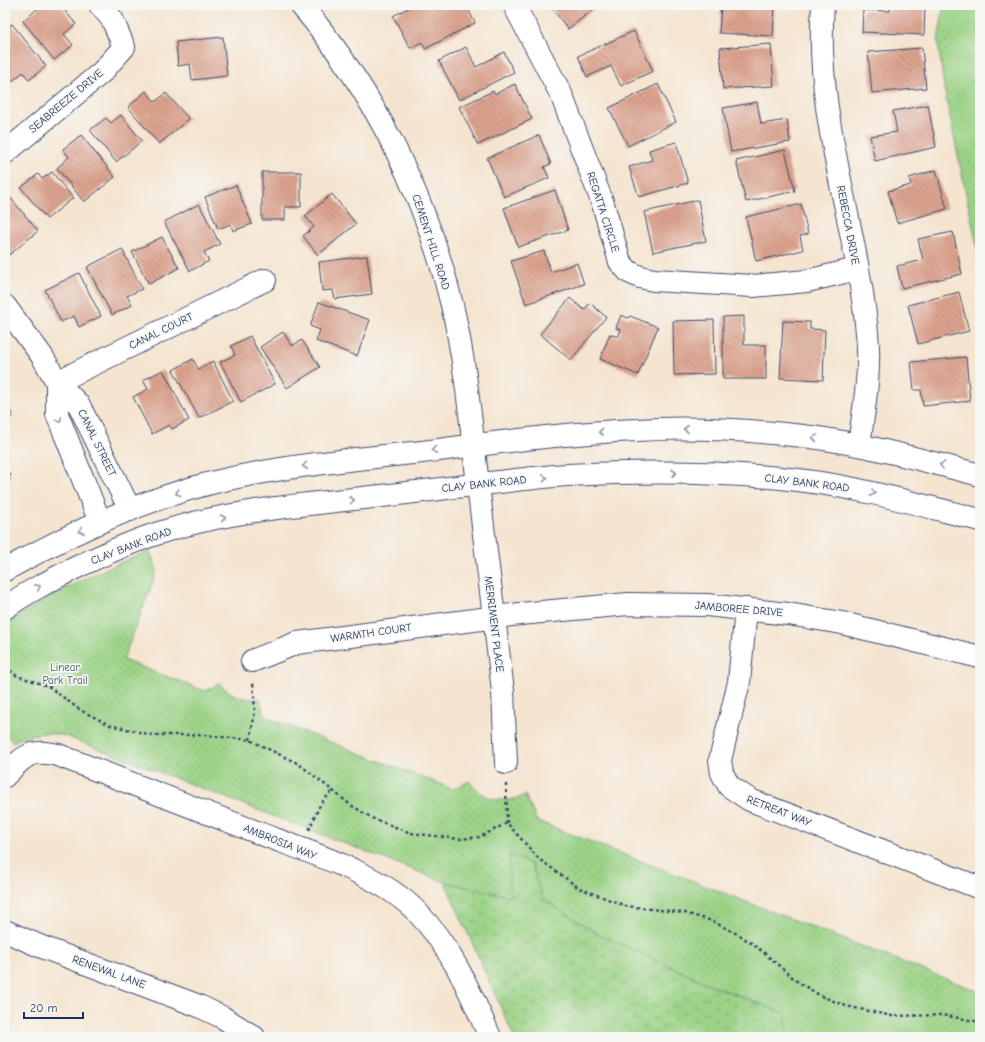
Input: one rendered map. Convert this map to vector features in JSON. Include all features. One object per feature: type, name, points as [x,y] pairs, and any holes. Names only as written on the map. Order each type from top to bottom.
[{"type":"street","name":"SEABREEZE DRIVE","points":[[5,152],[102,72],[124,47],[112,19],[100,5]]},
{"type":"street","name":"CEMENT HILL ROAD","points":[[301,5],[347,64],[371,105],[394,145],[429,226],[452,306],[462,359],[478,485]]},
{"type":"street","name":"REGATTA CIRCLE","points":[[514,5],[560,94],[603,204],[615,250],[620,262],[629,272],[640,277],[654,280],[753,286],[807,281],[857,269]]},
{"type":"street","name":"REBECCA DRIVE","points":[[823,5],[822,67],[828,120],[857,269],[867,335],[864,401],[859,445]]},
{"type":"street","name":"CANAL COURT","points":[[57,382],[265,280]]},
{"type":"street","name":"CANAL STREET","points":[[5,306],[42,356],[57,382],[79,405],[130,510]]},
{"type":"street","name":"CANAL STREET","points":[[57,382],[57,414],[100,522]]},
{"type":"street","points":[[5,570],[31,555],[100,522],[185,490],[226,479],[263,472],[473,445],[578,434],[640,429],[720,429],[803,436],[859,445],[980,475]]},
{"type":"street","name":"CLAY BANK ROAD","points":[[5,608],[19,598],[57,577],[101,556],[158,533],[192,524],[225,517],[281,509],[565,475],[718,473],[798,480],[851,488],[980,520]]},
{"type":"street","name":"MERRIMENT PLACE","points":[[478,485],[503,691],[506,762]]},
{"type":"street","name":"JAMBOREE DRIVE","points":[[493,617],[628,604],[707,605],[746,608],[842,623],[980,657]]},
{"type":"street","name":"RETREAT WAY","points":[[746,608],[739,682],[720,760],[722,773],[729,786],[750,800],[980,888]]},
{"type":"street","name":"WARMTH COURT","points":[[252,661],[297,643],[493,617]]},
{"type":"street","name":"AMBROSIA WAY","points":[[5,776],[25,756],[39,752],[58,755],[301,850],[382,885],[397,894],[418,912],[439,938],[456,964],[490,1037]]},
{"type":"street","name":"RENEWAL LANE","points":[[5,930],[42,947],[199,1006],[222,1017],[254,1037]]},
{"type":"path","points":[[250,740],[255,711],[252,661]]},
{"type":"path","points":[[5,667],[17,676],[48,686],[80,710],[110,725],[152,735],[204,735],[250,740],[299,764],[352,806],[374,819],[411,833],[459,839],[480,837],[507,823]]},
{"type":"path","points":[[506,762],[507,823],[539,859],[578,888],[626,906],[685,913],[712,921],[741,936],[762,951],[798,982],[821,996],[846,1006],[892,1016],[942,1015],[980,1022]]},
{"type":"path","points":[[301,850],[320,805],[332,791]]},
{"type":"green space","points":[[944,5],[980,5],[980,261],[944,88],[938,41]]},
{"type":"green space","name":"Linear Park Trail","points":[[150,551],[157,571],[123,660],[205,691],[219,684],[228,692],[243,698],[260,699],[265,717],[453,789],[469,781],[481,792],[494,799],[509,800],[525,795],[537,821],[980,992],[980,1037],[787,1037],[786,1014],[713,986],[600,935],[543,899],[531,864],[510,855],[509,886],[512,897],[445,882],[68,737],[47,733],[33,734],[13,742],[5,734],[5,625],[57,593],[112,566]]},
{"type":"green space","points":[[510,855],[531,864],[543,899],[600,935],[713,986],[786,1014],[787,1037],[514,1037],[445,882],[512,897],[509,886]]},
{"type":"building","points":[[42,5],[60,5],[76,24],[64,34],[73,45],[54,60],[23,21]]},
{"type":"building","points":[[414,5],[466,5],[475,23],[425,49],[422,42],[410,48],[393,16]]},
{"type":"building","points":[[554,5],[599,5],[568,29],[551,7]]},
{"type":"building","points":[[721,5],[775,5],[773,36],[719,33]]},
{"type":"building","points":[[890,5],[925,5],[924,35],[862,32],[863,10],[890,11]]},
{"type":"building","points":[[12,24],[46,66],[29,80],[23,72],[10,83],[5,77],[5,29]]},
{"type":"building","points":[[634,31],[653,71],[621,86],[611,66],[587,77],[578,56]]},
{"type":"building","points":[[223,37],[227,76],[192,80],[190,64],[178,66],[176,42]]},
{"type":"building","points":[[771,44],[774,86],[723,89],[720,48]]},
{"type":"building","points":[[466,47],[476,67],[504,52],[514,72],[459,100],[439,61]]},
{"type":"building","points":[[922,48],[926,88],[872,93],[868,52]]},
{"type":"building","points":[[515,84],[532,119],[478,145],[459,107],[493,91],[495,94]]},
{"type":"building","points":[[658,84],[676,122],[628,146],[609,108]]},
{"type":"building","points":[[146,91],[155,102],[166,93],[189,119],[159,144],[128,107]]},
{"type":"building","points":[[757,102],[761,124],[787,120],[790,142],[731,152],[723,108]]},
{"type":"building","points":[[928,105],[936,147],[875,161],[870,136],[897,132],[893,111]]},
{"type":"building","points":[[121,115],[142,141],[116,162],[90,130],[106,118],[111,123]]},
{"type":"building","points":[[81,135],[115,177],[84,202],[57,168],[69,157],[63,149]]},
{"type":"building","points":[[539,135],[551,164],[544,167],[549,178],[504,197],[487,158]]},
{"type":"building","points":[[676,142],[688,183],[639,197],[629,167],[652,160],[649,150]]},
{"type":"building","points":[[785,150],[795,191],[746,202],[736,161]]},
{"type":"building","points":[[936,170],[947,209],[897,223],[888,191],[911,185],[909,178]]},
{"type":"building","points":[[52,172],[73,198],[47,219],[21,188],[38,174],[42,179]]},
{"type":"building","points":[[262,172],[301,172],[301,207],[285,207],[285,220],[262,220]]},
{"type":"building","points":[[236,185],[252,224],[233,231],[231,224],[218,229],[205,197]]},
{"type":"building","points":[[555,190],[568,230],[518,247],[504,208]]},
{"type":"building","points":[[332,194],[356,224],[318,255],[303,236],[314,227],[305,216]]},
{"type":"building","points":[[10,197],[38,231],[9,255],[5,250],[5,202]]},
{"type":"building","points":[[698,200],[706,241],[653,252],[644,212]]},
{"type":"building","points":[[199,204],[220,244],[204,252],[209,261],[190,271],[164,222]]},
{"type":"building","points":[[801,204],[808,234],[800,236],[803,250],[756,261],[746,217]]},
{"type":"building","points":[[953,232],[962,274],[902,288],[897,266],[923,260],[918,239]]},
{"type":"building","points":[[162,237],[179,268],[149,284],[132,252]]},
{"type":"building","points":[[122,249],[142,289],[127,296],[132,305],[112,315],[87,267]]},
{"type":"building","points":[[544,251],[551,272],[577,263],[584,284],[526,304],[511,261]]},
{"type":"building","points":[[367,256],[372,294],[335,299],[333,290],[322,291],[319,262]]},
{"type":"building","points":[[79,273],[101,316],[79,327],[74,316],[61,322],[45,290]]},
{"type":"building","points":[[959,292],[969,331],[918,344],[908,305]]},
{"type":"building","points":[[570,298],[584,310],[590,303],[606,317],[571,360],[540,334]]},
{"type":"building","points":[[319,302],[370,320],[357,356],[316,341],[320,330],[310,326]]},
{"type":"building","points":[[621,315],[628,318],[630,316],[658,327],[638,375],[600,359],[610,334],[618,337],[621,330],[616,328]]},
{"type":"building","points":[[744,316],[744,345],[766,345],[766,379],[723,379],[723,317]]},
{"type":"building","points":[[714,320],[715,374],[674,375],[673,321]]},
{"type":"building","points":[[783,321],[810,322],[810,329],[825,330],[823,380],[780,378]]},
{"type":"building","points":[[283,332],[292,346],[302,340],[320,367],[287,388],[260,347]]},
{"type":"building","points":[[250,336],[275,384],[241,402],[220,362],[235,355],[231,346]]},
{"type":"building","points":[[966,357],[970,401],[923,406],[921,390],[914,390],[911,362]]},
{"type":"building","points":[[193,359],[198,369],[213,361],[233,401],[199,418],[173,370]]},
{"type":"building","points":[[163,370],[189,420],[172,429],[169,425],[152,434],[133,397],[148,389],[143,380]]},
{"type":"building","points":[[5,403],[13,416],[5,421]]},
{"type":"building","points":[[5,470],[11,475],[5,483]]}]
